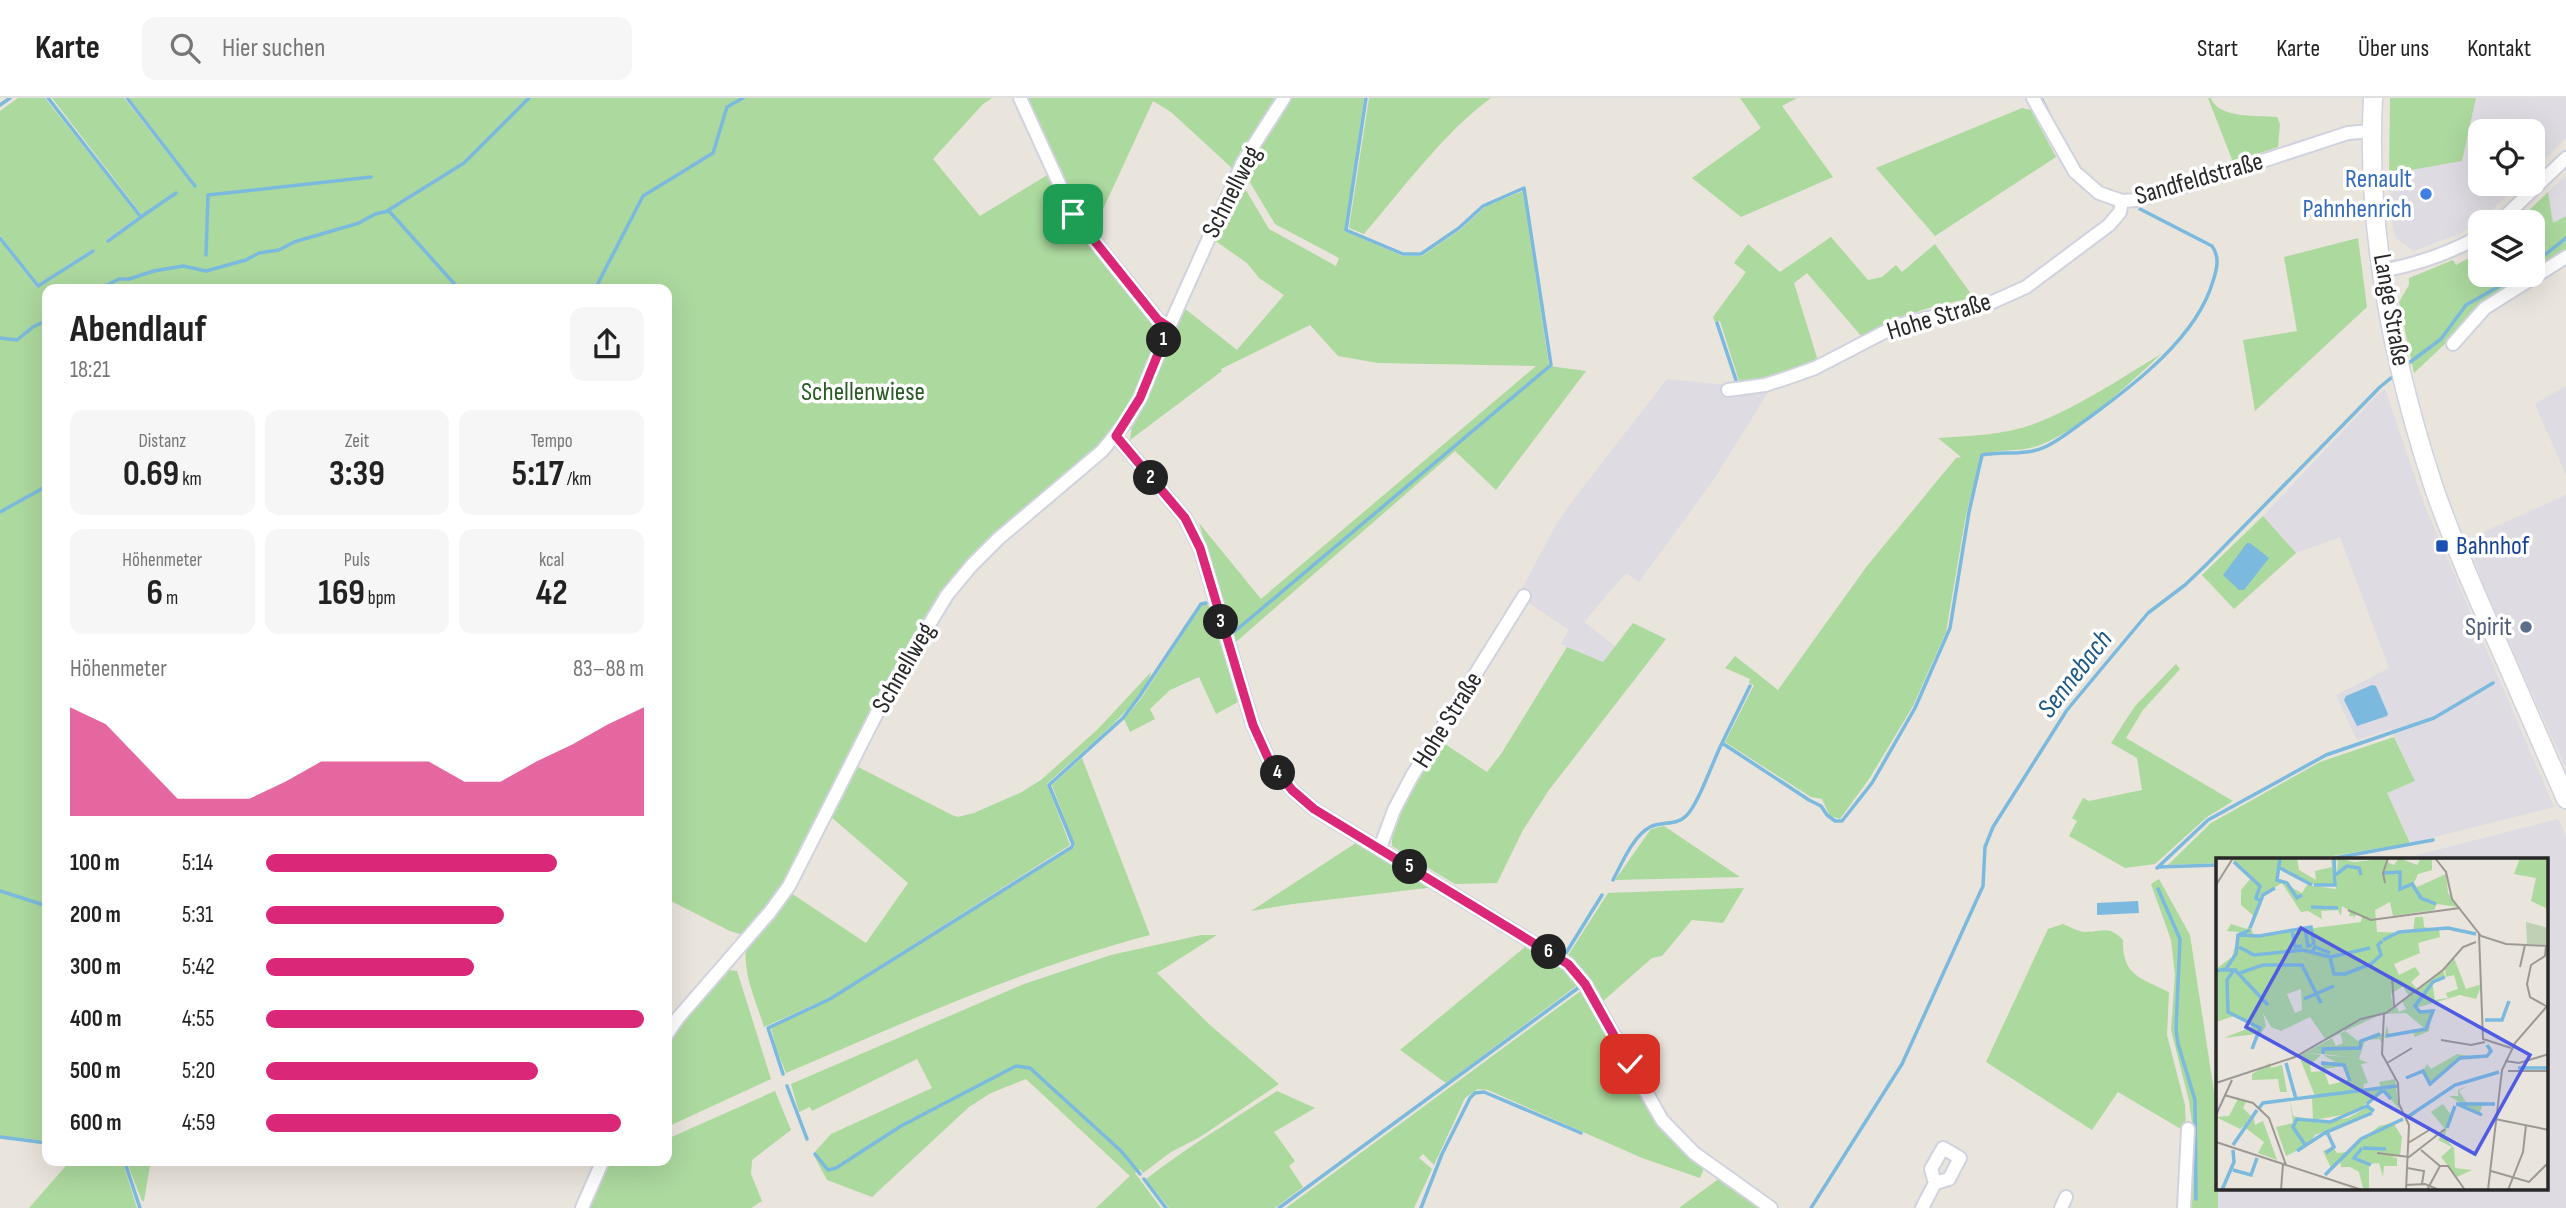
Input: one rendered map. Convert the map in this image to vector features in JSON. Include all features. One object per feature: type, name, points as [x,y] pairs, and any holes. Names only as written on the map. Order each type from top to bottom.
[{"type":"main road","name":"Lange Straße","points":[[2373,98],[2371,131],[2382,271],[2404,382],[2433,486],[2471,583],[2566,799]]},
{"type":"street","points":[[1020,98],[1073,214],[1158,320],[1169,327]]},
{"type":"street","name":"Schnellweg","points":[[672,1027],[789,886],[884,699],[947,595],[998,539],[1116,436],[1140,398],[1243,162],[1284,98]]},
{"type":"street","name":"Sandfeldstraße","points":[[2033,98],[2075,172],[2099,193],[2122,201],[2137,200],[2188,185],[2348,133],[2371,131]]},
{"type":"street","points":[[2512,210],[2566,158]]},
{"type":"street","name":"Hohe Straße","points":[[1728,390],[1765,385],[1787,378],[1815,368],[1898,325],[1989,304],[2014,293],[2109,225],[2120,212],[2122,201]]},
{"type":"street","points":[[2382,271],[2406,266],[2468,243]]},
{"type":"street","points":[[2453,344],[2484,308],[2566,257]]},
{"type":"street","points":[[1116,436],[1185,518],[1200,548],[1253,725],[1268,758],[1292,790],[1314,809],[1568,964],[1585,984],[1662,1120],[1694,1153],[1771,1208]]},
{"type":"street","name":"Hohe Straße","points":[[1380,848],[1394,810],[1412,776],[1524,596]]},
{"type":"street","points":[[2184,1208],[2188,1129]]},
{"type":"street","points":[[582,1208],[600,1166]]},
{"type":"street","points":[[1922,1208],[1934,1183]]},
{"type":"shaded area","points":[[2476,98],[2566,98],[2566,138],[2545,158],[2545,119],[2471,119]]},
{"type":"shaded area","points":[[2468,134],[2468,196],[2507,196],[2492,210],[2468,210],[2468,228],[2459,234],[2414,251],[2396,238],[2393,229],[2389,174],[2462,161]]},
{"type":"shaded area","points":[[2566,175],[2566,216],[2553,224],[2548,192]]},
{"type":"shaded area","points":[[1667,379],[1725,385],[1723,395],[1770,389],[1714,479],[1639,582],[1626,573],[1584,622],[1615,646],[1603,662],[1561,644],[1569,630],[1518,596],[1557,523]]},
{"type":"shaded area","points":[[2566,386],[2566,475],[2535,404]]},
{"type":"shaded area","points":[[2385,389],[2424,504],[2554,807],[2411,843],[2386,792],[2415,781],[2391,729],[2357,740],[2336,695],[2389,668],[2340,537],[2296,553],[2263,516]]},
{"type":"shaded area","points":[[2566,495],[2566,768],[2482,582],[2468,539]]},
{"type":"shaded area","points":[[2558,819],[2566,837],[2566,1208],[2218,1208],[2218,1190],[2548,1190],[2548,858],[2406,858]]},
{"type":"green space","name":"Schellenwiese","points":[[18,98],[45,98],[139,216],[106,240],[107,242],[178,193],[142,215],[52,98],[124,98],[192,184],[194,182],[129,98],[992,98],[983,104],[933,159],[980,216],[1049,174],[1161,333],[1122,418],[1098,446],[993,535],[944,590],[917,631],[868,717],[797,861],[765,909],[743,935],[672,902],[672,284],[43,284],[95,251],[93,249],[38,284],[0,235],[0,111]]},
{"type":"green space","points":[[1024,98],[1277,98],[1234,170],[1171,112],[1153,101],[1092,233],[1077,213]]},
{"type":"green space","points":[[1291,98],[1364,98],[1345,231],[1403,256],[1422,256],[1460,230],[1486,206],[1523,191],[1549,366],[1586,371],[1496,490],[1455,451],[1236,642],[1199,523],[1261,599],[1536,366],[1378,363],[1338,356],[1310,325],[1221,369],[1222,371],[1130,440],[1132,425],[1184,308],[1237,350],[1284,295],[1259,278],[1247,263],[1214,240],[1241,182],[1269,229],[1336,266],[1339,258],[1275,224],[1245,174]]},
{"type":"green space","points":[[1369,98],[1491,98],[1440,145],[1364,234],[1349,228]]},
{"type":"green space","points":[[1740,98],[1797,98],[1782,106],[1833,177],[1741,217],[1692,178],[1761,128]]},
{"type":"green space","points":[[2208,98],[2230,113],[2277,117],[2280,124],[2278,147],[2233,162]]},
{"type":"green space","points":[[2390,98],[2476,98],[2471,119],[2468,119],[2468,134],[2462,161],[2389,174]]},
{"type":"green space","points":[[2022,108],[2031,110],[2056,157],[1935,236],[1876,168]]},
{"type":"green space","points":[[2548,192],[2553,223],[2566,216],[2566,249],[2545,263],[2545,210],[2529,210]]},
{"type":"green space","points":[[1831,237],[1868,280],[1882,277],[1896,265],[1902,272],[1935,244],[1974,298],[1916,312],[1862,337],[1807,273],[1794,283],[1818,361],[1786,374],[1740,384],[1720,321],[1715,322],[1713,317],[1746,272],[1734,263],[1748,244],[1780,272]]},
{"type":"green space","points":[[2358,238],[2367,307],[2255,411],[2243,340],[2297,331],[2284,257]]},
{"type":"green space","name":"Schellenwiese","points":[[0,240],[37,288],[42,285],[42,1140],[0,1136]]},
{"type":"green space","points":[[2468,258],[2468,287],[2508,287],[2480,304],[2447,342],[2414,373],[2399,302],[2409,285],[2409,278],[2453,260],[2456,265]]},
{"type":"green space","points":[[2161,354],[2104,405],[2056,438],[2033,447],[1981,454],[1965,520],[1946,632],[1913,706],[1869,779],[1840,819],[1830,816],[1822,799],[1811,797],[1725,742],[1754,685],[1749,683],[1750,679],[1725,668],[1735,656],[1778,690],[1867,566],[1956,458],[1961,457],[1938,438],[1999,433],[2034,424],[2083,401]]},
{"type":"green space","points":[[2263,516],[2296,553],[2234,609],[2202,575]]},
{"type":"green space","points":[[1208,604],[1238,702],[1216,714],[1199,677],[1170,690],[1150,709],[1155,719],[1130,732],[1124,719],[1140,700],[1202,605]]},
{"type":"green space","points":[[1633,623],[1666,639],[1549,790],[1523,830],[1497,883],[1455,884],[1392,846],[1396,819],[1402,805],[1439,740],[1487,772],[1567,647],[1603,662]]},
{"type":"green space","points":[[2176,664],[2180,669],[2143,710],[2126,738],[2233,801],[2207,817],[2155,864],[2125,868],[2069,836],[2077,821],[2072,818],[2083,798],[2089,801],[2142,790],[2137,758],[2111,743],[2135,706]]},
{"type":"green space","points":[[1151,672],[1146,685],[1122,715],[1047,784],[1070,845],[829,998],[764,1027],[749,979],[746,949],[791,893],[866,943],[908,883],[831,817],[856,766],[952,815],[958,817],[974,813],[1020,793],[1041,780],[1098,729]]},
{"type":"green space","points":[[2394,737],[2415,781],[2387,793],[2410,843],[2321,858],[2216,858],[2216,863],[2168,865],[2211,823],[2320,762]]},
{"type":"green space","points":[[1082,758],[1150,935],[1103,948],[1011,980],[786,1073],[771,1028],[830,1000],[1075,847],[1052,785]]},
{"type":"green space","points":[[1664,826],[1740,877],[1615,880],[1651,829]]},
{"type":"green space","points":[[1356,843],[1435,887],[1251,911]]},
{"type":"green space","points":[[2159,879],[2190,935],[2216,1105],[2218,1208],[2190,1208],[2193,1130],[2189,1101],[2171,1030],[2175,975],[2171,940],[2151,884]]},
{"type":"green space","points":[[1744,888],[1723,923],[1692,920],[1662,956],[1652,958],[1602,1002],[1583,972],[1567,957],[1608,893]]},
{"type":"green space","points":[[2063,924],[2083,932],[2113,932],[2123,940],[2130,969],[2142,979],[2169,992],[2167,1035],[2185,1105],[2186,1132],[2118,1092],[2092,1130],[1986,1062],[2048,929]]},
{"type":"green space","points":[[1201,935],[1217,935],[1157,973],[1211,1026],[1279,1084],[1200,1137],[1171,1152],[1143,1173],[1140,1169],[1135,1173],[1161,1208],[1096,1208],[1130,1176],[1026,1079],[991,1093],[969,1107],[872,1197],[827,1180],[813,1154],[831,1134],[932,1088],[917,1059],[812,1111],[810,1107],[799,1112],[791,1084],[1024,984],[1111,955]]},
{"type":"green space","points":[[1525,947],[1564,968],[1579,984],[1446,1083],[1400,1050]]},
{"type":"green space","points":[[727,970],[737,971],[771,1079],[672,1125],[672,1039],[684,1020]]},
{"type":"green space","points":[[1582,990],[1649,1109],[1673,1141],[1704,1168],[1700,1178],[1642,1158],[1488,1090],[1478,1089],[1465,1098],[1434,1165],[1423,1154],[1419,1158],[1432,1169],[1414,1208],[1286,1208]]},
{"type":"green space","points":[[775,1091],[791,1130],[752,1160],[751,1174],[762,1201],[751,1208],[588,1208],[608,1166],[672,1166],[672,1137]]},
{"type":"green space","points":[[1277,1091],[1315,1108],[1274,1132],[1295,1161],[1289,1166],[1303,1187],[1275,1208],[1169,1208],[1146,1179]]},
{"type":"green space","points":[[66,1166],[124,1166],[137,1208],[29,1208]]},
{"type":"green space","points":[[128,1166],[150,1166],[142,1201]]},
{"type":"green space","points":[[1720,1178],[1763,1208],[1679,1208]]},
{"type":"water","points":[[2247,543],[2269,558],[2244,590],[2239,590],[2223,575]]},
{"type":"water","points":[[2372,685],[2376,686],[2388,714],[2357,726],[2344,700],[2346,696]]},
{"type":"water","points":[[2138,901],[2139,913],[2097,915],[2097,903]]},
{"type":"waterway","points":[[0,105],[10,98]]},
{"type":"waterway","points":[[48,98],[141,217],[176,193]]},
{"type":"waterway","points":[[127,98],[195,186]]},
{"type":"waterway","points":[[387,211],[464,163],[529,98]]},
{"type":"waterway","points":[[598,284],[643,196],[713,153],[727,107],[743,98]]},
{"type":"waterway","points":[[1234,632],[1551,365],[1524,188],[1483,206],[1459,228],[1421,254],[1403,254],[1346,230],[1366,98]]},
{"type":"waterway","points":[[2041,98],[2048,112]]},
{"type":"waterway","points":[[206,255],[208,195],[371,177]]},
{"type":"waterway","points":[[1613,880],[1629,850],[1644,831],[1655,825],[1678,821],[1691,810],[1722,743],[1821,806],[1835,821],[1842,821],[1872,783],[1915,708],[1950,628],[1969,512],[1982,455],[2038,450],[2062,437],[2126,390],[2162,358],[2179,340],[2205,302],[2217,268],[2216,254],[2212,246],[2140,209]]},
{"type":"waterway","points":[[109,284],[119,279],[183,266],[206,271],[246,260],[259,253],[279,250],[294,242],[359,223],[375,214],[389,211],[455,284]]},
{"type":"waterway","points":[[108,241],[141,217]]},
{"type":"waterway","points":[[0,238],[38,286],[93,251]]},
{"type":"waterway","name":"Sennebach","points":[[2545,255],[2566,238]]},
{"type":"waterway","name":"Sennebach","points":[[2405,366],[2441,339],[2466,305],[2498,287]]},
{"type":"waterway","points":[[0,338],[17,340],[42,322]]},
{"type":"waterway","points":[[1717,323],[1737,383]]},
{"type":"waterway","name":"Sennebach","points":[[1811,1208],[1902,1064],[1983,886],[1985,847],[1993,827],[2067,710],[2148,613],[2207,564],[2380,387],[2397,373]]},
{"type":"waterway","points":[[0,512],[42,489]]},
{"type":"waterway","points":[[783,1074],[768,1028],[830,999],[1072,847],[1049,785],[1123,718],[1201,604],[1206,603]]},
{"type":"waterway","points":[[2157,868],[2208,820],[2326,755],[2434,718],[2493,683]]},
{"type":"waterway","points":[[1722,743],[1750,686]]},
{"type":"waterway","points":[[2335,858],[2433,840]]},
{"type":"waterway","points":[[2158,867],[2216,865]]},
{"type":"waterway","points":[[2158,889],[2180,939],[2176,1029],[2195,1100],[2196,1199]]},
{"type":"waterway","points":[[0,891],[42,904]]},
{"type":"waterway","points":[[1566,953],[1602,895]]},
{"type":"waterway","points":[[1279,1208],[1578,988]]},
{"type":"waterway","points":[[815,1154],[828,1170],[836,1168],[901,1126],[1016,1066],[1030,1068],[1121,1151],[1140,1174]]},
{"type":"waterway","points":[[787,1086],[807,1139]]},
{"type":"waterway","points":[[1421,1208],[1442,1154],[1475,1093],[1484,1092],[1581,1133]]},
{"type":"waterway","points":[[0,1137],[42,1142]]},
{"type":"waterway","points":[[126,1166],[140,1208]]},
{"type":"waterway","points":[[1144,1179],[1166,1208]]},
{"type":"place","name":"Renault Pahnhenrich","points":[[2426,194]]},
{"type":"place","name":"Bahnhof","points":[[2442,546]]},
{"type":"place","name":"Spirit","points":[[2526,627]]},
{"type":"route","points":[[1073,214],[1158,320],[1169,327],[1140,398],[1116,436],[1185,518],[1200,548],[1253,725],[1268,758],[1292,790],[1314,809],[1568,964],[1585,984],[1630,1064]]}]
